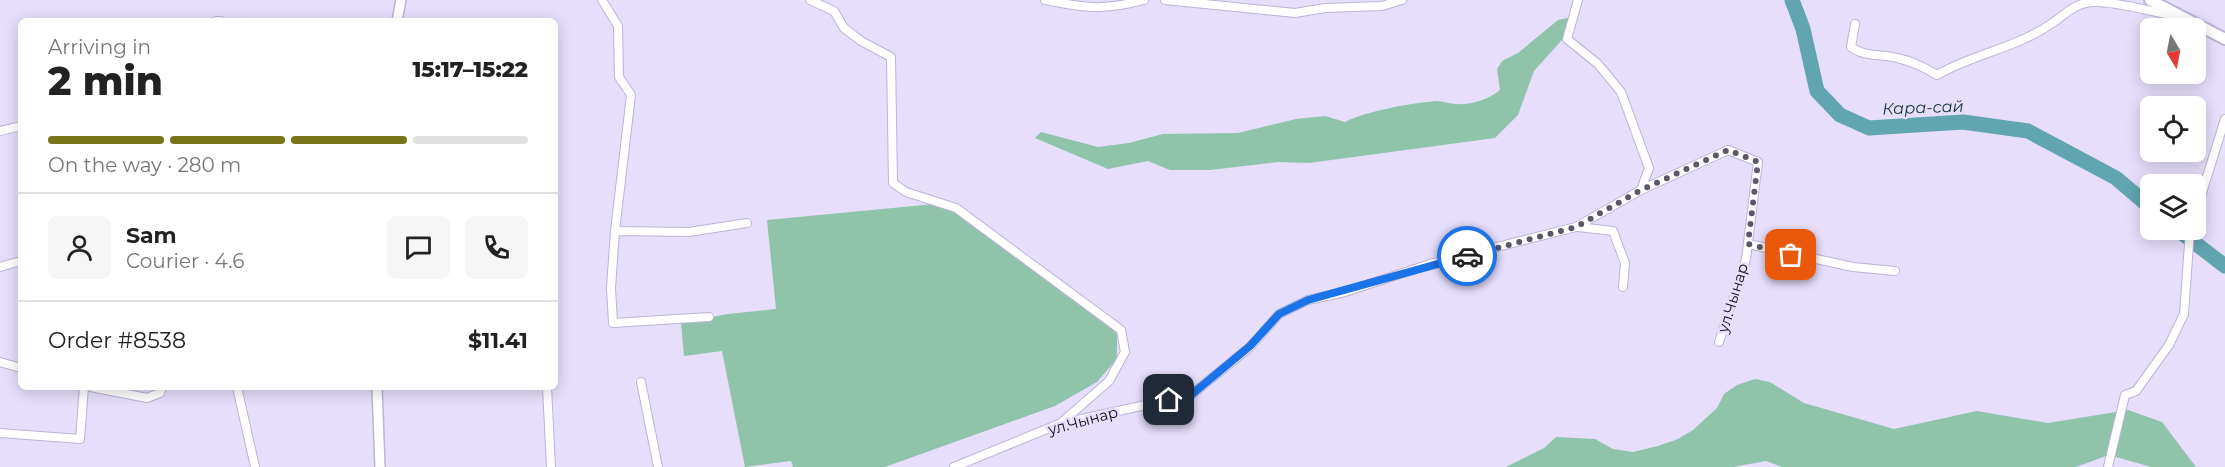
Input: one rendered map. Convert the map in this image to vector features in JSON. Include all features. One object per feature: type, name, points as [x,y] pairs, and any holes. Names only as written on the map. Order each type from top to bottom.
[{"type":"main road","points":[[2150,0],[2184,18]]},
{"type":"main road","points":[[2206,29],[2225,39]]},
{"type":"street","points":[[398,18],[401,0]]},
{"type":"street","points":[[602,0],[618,26],[619,76],[631,96],[615,231],[611,288],[614,323],[709,317]]},
{"type":"street","points":[[810,0],[834,11],[844,28],[861,41],[891,57],[892,183],[906,192],[956,208],[1121,330],[1125,352],[1109,381],[1059,424]]},
{"type":"street","points":[[1045,0],[1090,9],[1110,9],[1144,0]]},
{"type":"street","points":[[1166,0],[1237,4],[1294,13],[1325,8],[1382,6],[1402,0]]},
{"type":"street","points":[[1578,0],[1567,39],[1598,64],[1621,92],[1649,168],[1641,190]]},
{"type":"street","points":[[1855,24],[1851,47],[1857,52],[1896,57],[1919,64],[1937,75],[1972,57],[2025,39],[2052,23],[2073,6],[2095,2],[2184,18]]},
{"type":"street","points":[[2206,180],[2225,119]]},
{"type":"street","points":[[0,131],[18,127]]},
{"type":"street","name":"ул.Чынар","points":[[954,467],[1059,424],[1191,395],[1250,346],[1279,314],[1308,300],[1346,292],[1430,264],[1576,227],[1641,190],[1728,150],[1758,162],[1746,259],[1719,342]]},
{"type":"street","points":[[615,231],[689,232],[747,223]]},
{"type":"street","points":[[1576,227],[1613,231],[1625,263],[1623,287]]},
{"type":"street","points":[[2108,467],[2125,395],[2136,390],[2169,345],[2184,314],[2189,240]]},
{"type":"street","points":[[1748,244],[1853,267],[1895,271]]},
{"type":"street","points":[[0,267],[18,262]]},
{"type":"street","points":[[0,362],[18,367]]},
{"type":"street","points":[[641,382],[658,467]]},
{"type":"street","points":[[0,433],[80,439],[84,390]]},
{"type":"street","points":[[106,390],[147,398],[160,393],[161,390]]},
{"type":"street","points":[[238,390],[255,467]]},
{"type":"street","points":[[377,390],[380,467]]},
{"type":"street","points":[[547,390],[551,467]]},
{"type":"green space","points":[[1572,17],[1570,31],[1534,71],[1518,115],[1495,138],[1309,163],[1278,162],[1210,170],[1170,170],[1148,161],[1108,169],[1035,138],[1041,132],[1098,147],[1129,143],[1163,134],[1238,133],[1296,119],[1325,116],[1345,122],[1377,111],[1427,102],[1473,103],[1490,97],[1500,90],[1497,69],[1502,61],[1518,53],[1558,20]]},
{"type":"green space","points":[[945,203],[1037,268],[1117,333],[1117,359],[1097,382],[1055,406],[885,467],[793,467],[791,461],[745,467],[722,351],[684,356],[681,323],[728,314],[776,309],[767,220]]},
{"type":"green space","points":[[1755,379],[1770,382],[1804,403],[1894,429],[1977,411],[2048,423],[2128,410],[2162,422],[2196,467],[2151,467],[2109,455],[2076,467],[1782,467],[1766,461],[1733,467],[1506,467],[1544,448],[1556,437],[1595,439],[1613,449],[1633,452],[1678,439],[1693,430],[1717,408],[1724,394],[1737,385]]},
{"type":"waterway","name":"Кара-сай","points":[[1792,0],[1803,29],[1817,91],[1840,115],[1869,128],[1963,122],[2028,131],[2116,178],[2140,199]]},
{"type":"waterway","name":"Кара-сай","points":[[2191,240],[2225,266]]},
{"type":"way so far","points":[[1467,256],[1576,227],[1641,190],[1728,150],[1758,162],[1748,244],[1791,255]]},
{"type":"route","points":[[1169,400],[1191,395],[1250,346],[1279,314],[1308,300],[1346,292],[1430,264],[1467,256]]}]
